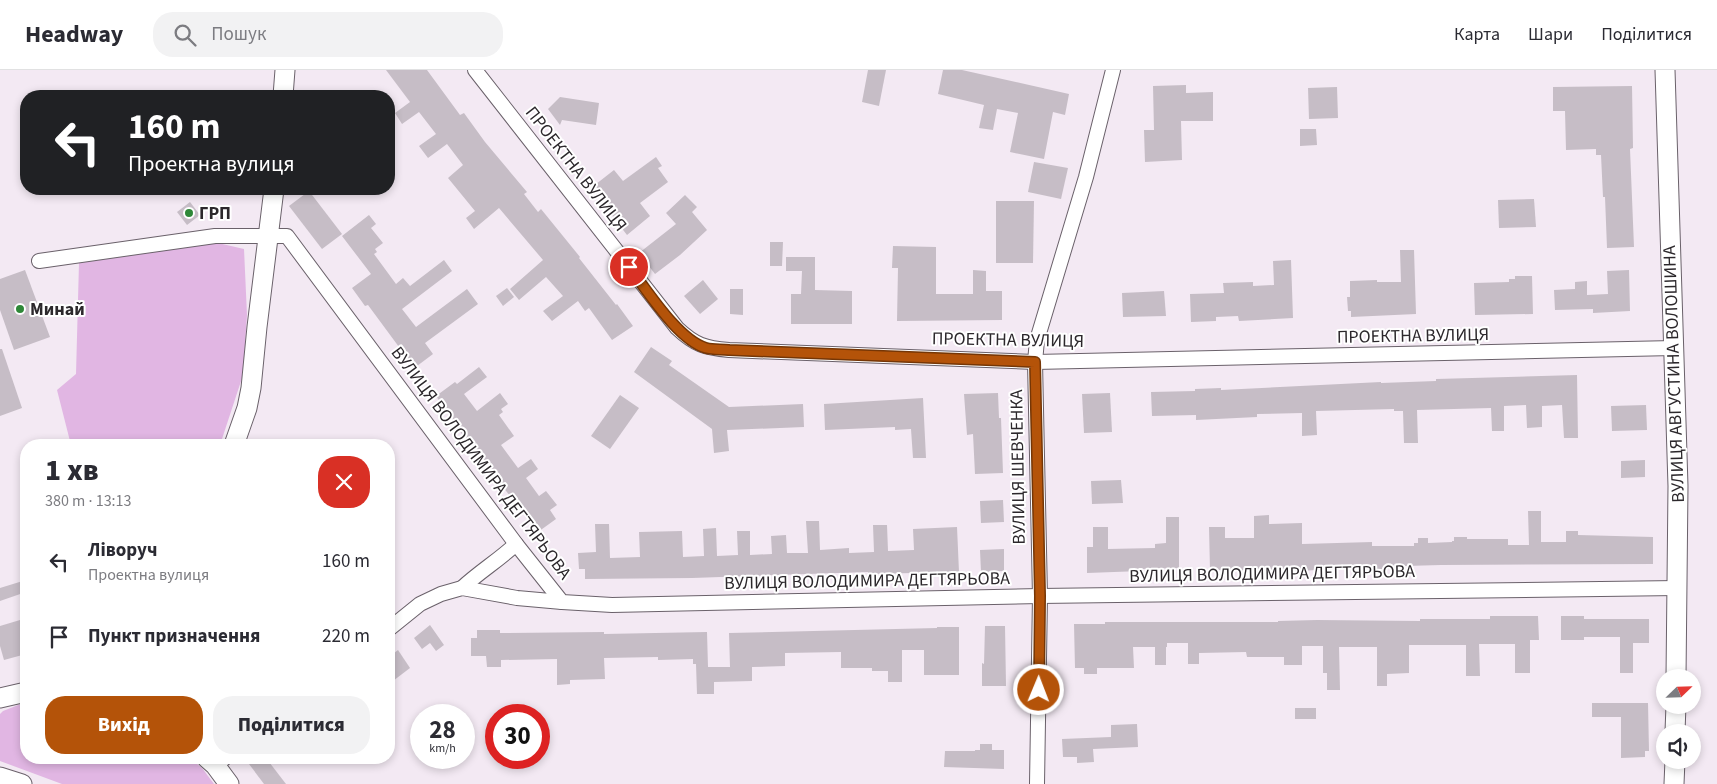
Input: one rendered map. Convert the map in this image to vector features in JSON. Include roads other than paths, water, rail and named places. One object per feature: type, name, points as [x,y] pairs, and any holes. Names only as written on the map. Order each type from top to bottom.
[{"type":"street","points":[[283,90],[285,70]]},
{"type":"street","name":"ПРОЕКТНА ВУЛИЦЯ","points":[[475,70],[677,328],[691,340],[706,348],[1035,362],[1674,348]]},
{"type":"street","name":"ВУЛИЦЯ ШЕВЧЕНКА","points":[[1038,784],[1040,596],[1035,362],[1037,340],[1086,177],[1113,70]]},
{"type":"street","name":"ВУЛИЦЯ АВГУСТИНА ВОЛОШИНА","points":[[1665,70],[1678,486],[1676,669]]},
{"type":"street","points":[[236,439],[247,408],[251,388],[273,195]]},
{"type":"street","points":[[39,261],[215,236],[269,235]]},
{"type":"street","name":"ВУЛИЦЯ ВОЛОДИМИРА ДЕГТЯРЬОВА","points":[[269,235],[287,236],[516,544],[562,602],[612,605],[1040,596],[1678,588]]},
{"type":"street","points":[[462,588],[516,544]]},
{"type":"street","points":[[395,623],[420,604],[441,594],[462,588],[517,598],[562,602]]},
{"type":"street","points":[[0,698],[20,693]]},
{"type":"street","points":[[217,764],[228,784]]},
{"type":"street","points":[[1674,784],[1675,769]]},
{"type":"street","points":[[0,777],[22,784]]},
{"type":"place","name":"ГРП","points":[[189,213]]},
{"type":"place","name":"Минай","points":[[20,309]]}]
